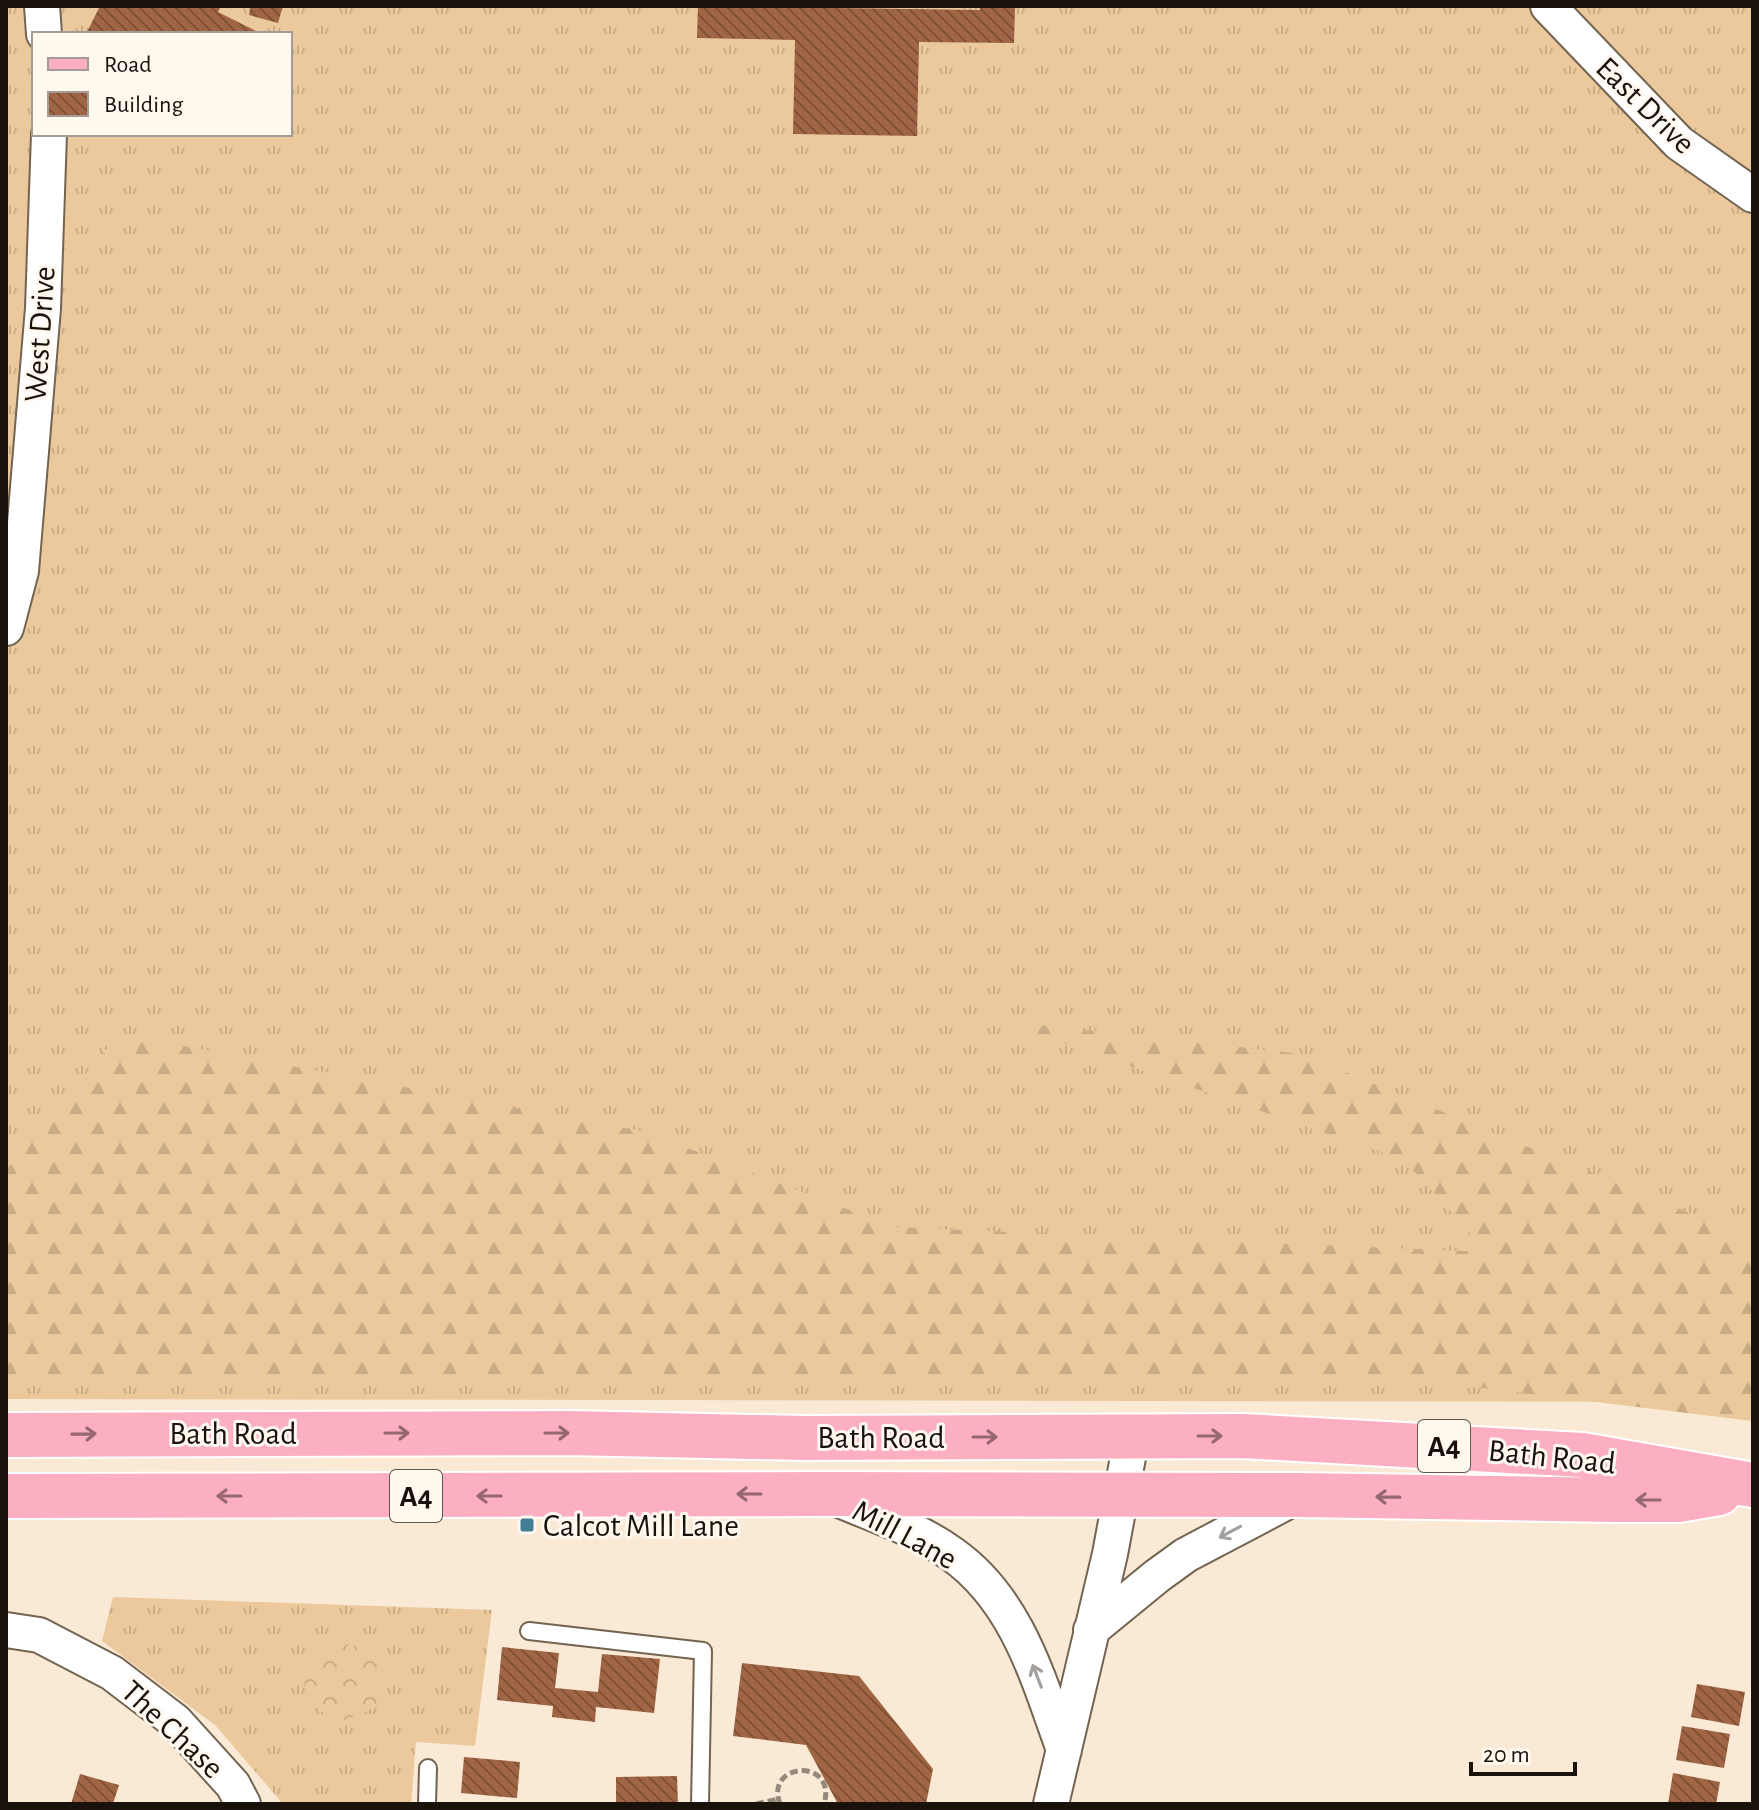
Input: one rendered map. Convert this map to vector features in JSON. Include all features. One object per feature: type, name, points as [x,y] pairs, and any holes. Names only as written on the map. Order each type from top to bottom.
[{"type":"main road","name":"Bath Road","points":[[6,1435],[569,1433],[805,1438],[1257,1437],[1582,1455],[1753,1486]]},
{"type":"main road","name":"Bath Road","points":[[6,1496],[1299,1495],[1678,1500],[1753,1486]]},
{"type":"street","points":[[42,6],[44,32]]},
{"type":"street","name":"East Drive","points":[[1548,6],[1679,143],[1753,195]]},
{"type":"street","name":"West Drive","points":[[6,628],[21,571],[43,308],[49,136]]},
{"type":"street","points":[[1051,1804],[1132,1436]]},
{"type":"street","name":"Mill Lane","points":[[827,1494],[917,1534],[950,1552],[974,1571],[1012,1619],[1064,1750]]},
{"type":"street","points":[[1091,1630],[1186,1555],[1299,1495]]},
{"type":"street","name":"The Chase","points":[[6,1630],[39,1635],[112,1673],[175,1721],[233,1785],[243,1804]]},
{"type":"lane","points":[[529,1631],[703,1651],[700,1804]]},
{"type":"lane","points":[[427,1804],[428,1768]]},
{"type":"path","points":[[756,1804],[779,1801],[780,1782],[785,1776],[792,1772],[809,1771],[816,1774],[825,1788],[824,1804]]},
{"type":"green space","points":[[6,6],[1753,6],[1753,1402],[6,1399]]},
{"type":"green space","points":[[995,1020],[1301,1054],[1753,1239],[1753,1421],[1440,1383],[6,1377],[6,1170],[119,1034],[646,1132],[894,1227],[1487,1252],[1404,1160]]},
{"type":"green space","points":[[113,1597],[492,1610],[475,1746],[416,1742],[411,1804],[283,1804],[215,1725],[102,1641]]},
{"type":"green space","points":[[328,1643],[357,1647],[380,1666],[380,1699],[371,1709],[342,1721],[318,1710],[304,1687],[309,1658]]},
{"type":"building","points":[[100,6],[221,6],[218,12],[258,32],[87,32]]},
{"type":"building","points":[[251,6],[283,6],[278,23],[249,15]]},
{"type":"building","points":[[698,6],[980,10],[980,6],[1015,6],[1014,43],[919,42],[917,136],[793,134],[795,40],[697,38]]},
{"type":"building","points":[[502,1647],[559,1653],[555,1688],[598,1692],[602,1654],[660,1659],[654,1713],[596,1707],[595,1722],[552,1717],[553,1706],[497,1700]]},
{"type":"building","points":[[742,1663],[859,1676],[933,1769],[926,1804],[838,1804],[806,1745],[733,1736]]},
{"type":"building","points":[[1697,1684],[1745,1692],[1739,1726],[1691,1717]]},
{"type":"building","points":[[1682,1726],[1730,1734],[1724,1768],[1676,1760]]},
{"type":"building","points":[[464,1757],[520,1762],[517,1798],[461,1793]]},
{"type":"building","points":[[1673,1773],[1720,1782],[1716,1804],[1668,1804]]},
{"type":"building","points":[[80,1774],[119,1785],[113,1804],[71,1804]]},
{"type":"building","points":[[677,1776],[678,1804],[616,1804],[616,1777]]},
{"type":"place","name":"Calcot Mill Lane","points":[[527,1525]]}]
